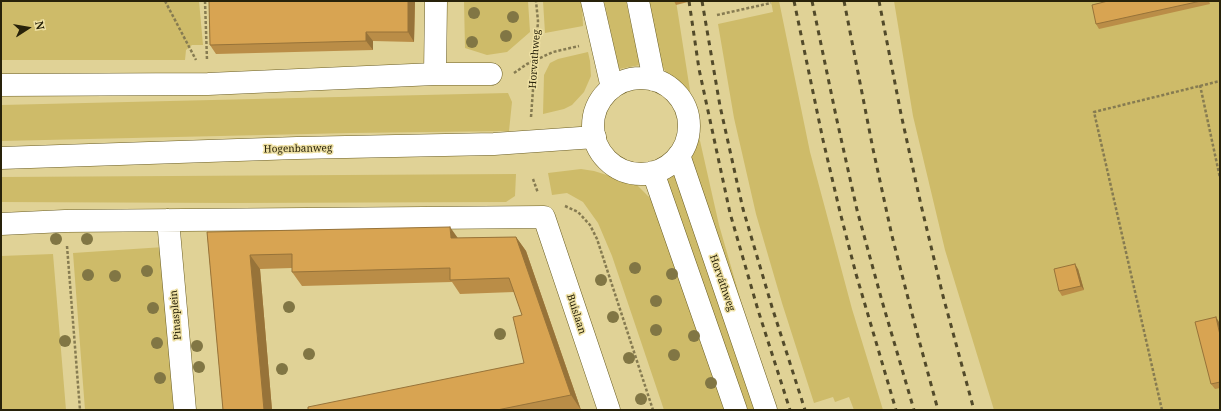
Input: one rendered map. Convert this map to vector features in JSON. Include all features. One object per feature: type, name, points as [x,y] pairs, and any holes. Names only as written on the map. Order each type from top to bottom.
[{"type":"street","points":[[435,74],[436,1]]},
{"type":"street","points":[[592,1],[612,88]]},
{"type":"street","points":[[638,1],[654,80]]},
{"type":"street","points":[[1,85],[208,84],[435,74],[491,74]]},
{"type":"street","points":[[646,78],[654,80],[673,90],[685,108],[689,129],[686,143],[672,163],[663,169],[643,174],[621,170],[612,164],[601,152],[594,137],[593,128],[596,110],[605,94],[612,88],[628,80],[646,78]]},
{"type":"street","name":"Hogenbanweg","points":[[1,158],[494,144],[594,137]]},
{"type":"street","name":"Horváthweg","points":[[679,155],[766,410]]},
{"type":"street","points":[[653,172],[736,410]]},
{"type":"street","name":"Buislaan","points":[[168,220],[544,217],[608,410]]},
{"type":"street","points":[[1,224],[65,221],[168,220]]},
{"type":"street","name":"Pinasplein","points":[[168,220],[185,410]]},
{"type":"path","points":[[165,1],[208,84]]},
{"type":"path","points":[[205,1],[208,84]]},
{"type":"path","name":"Horvathweg","points":[[531,117],[538,21],[536,1]]},
{"type":"path","points":[[717,15],[771,3]]},
{"type":"path","points":[[536,60],[553,52],[580,46]]},
{"type":"path","points":[[207,59],[215,59]]},
{"type":"path","points":[[1162,410],[1094,112],[1220,81]]},
{"type":"path","points":[[1200,85],[1220,178]]},
{"type":"path","points":[[561,203],[578,212],[590,225],[598,239],[653,410]]},
{"type":"path","points":[[65,221],[80,410]]},
{"type":"shaded area","points":[[1,1],[199,1],[203,45],[192,45],[186,50],[185,60],[1,60]]},
{"type":"shaded area","points":[[464,1],[528,1],[530,32],[507,52],[487,55],[465,48]]},
{"type":"shaded area","points":[[543,1],[582,1],[583,26],[545,33]]},
{"type":"shaded area","points":[[604,1],[626,1],[640,65],[619,69]]},
{"type":"shaded area","points":[[645,1],[676,1],[691,97],[685,88],[666,72],[660,63]]},
{"type":"shaded area","points":[[771,1],[779,1],[810,152],[852,309],[883,410],[854,410],[849,397],[835,402],[833,397],[814,403],[782,303],[756,214],[734,118],[718,24],[773,12]]},
{"type":"shaded area","points":[[894,1],[1220,1],[1220,410],[994,410],[945,250],[913,116]]},
{"type":"shaded area","points":[[588,52],[591,76],[584,92],[572,105],[564,109],[543,114],[544,75],[550,63],[558,59]]},
{"type":"shaded area","points":[[508,93],[512,102],[509,131],[1,141],[1,105]]},
{"type":"shaded area","points":[[698,132],[719,225],[745,315],[692,163],[692,153]]},
{"type":"shaded area","points":[[581,169],[594,171],[636,184],[654,202],[726,410],[664,410],[612,256],[598,223],[583,202],[567,193],[552,195],[548,173]]},
{"type":"shaded area","points":[[674,173],[757,410],[746,410],[666,178]]},
{"type":"shaded area","points":[[516,174],[515,196],[506,202],[1,202],[1,177]]},
{"type":"shaded area","points":[[164,247],[176,410],[85,410],[73,253]]},
{"type":"shaded area","points":[[53,254],[66,410],[1,410],[1,256]]},
{"type":"building","points":[[209,1],[408,1],[408,32],[366,32],[366,41],[210,45]]},
{"type":"building","points":[[1108,1],[1201,1],[1096,24],[1092,5]]},
{"type":"building","points":[[450,227],[451,238],[516,237],[571,395],[497,410],[308,410],[308,407],[524,363],[513,317],[522,315],[509,278],[450,280],[450,268],[292,272],[292,254],[250,255],[264,410],[223,410],[207,232]]},
{"type":"building","points":[[1075,264],[1081,286],[1059,291],[1054,269]]},
{"type":"building","points":[[1216,317],[1220,335],[1220,382],[1211,384],[1195,322]]},
{"type":"railway","points":[[689,1],[699,69],[730,213],[758,310],[790,410]]},
{"type":"railway","points":[[702,1],[720,106],[743,209],[805,410]]},
{"type":"railway","points":[[794,1],[823,140],[840,212],[856,274],[896,410]]},
{"type":"railway","points":[[812,1],[857,210],[914,410]]},
{"type":"railway","points":[[844,1],[873,149],[892,236],[938,410]]},
{"type":"railway","points":[[879,1],[901,114],[921,205],[943,296],[974,410]]}]
